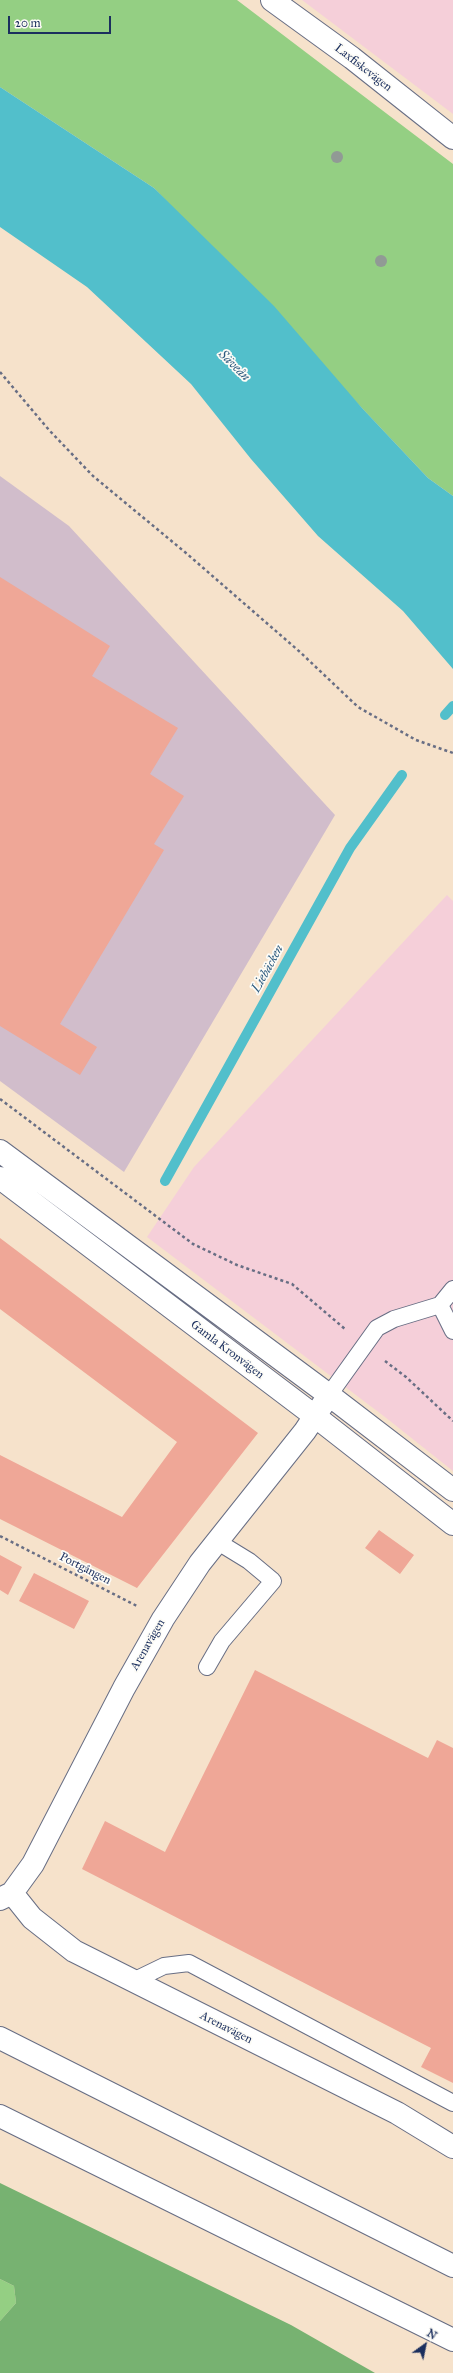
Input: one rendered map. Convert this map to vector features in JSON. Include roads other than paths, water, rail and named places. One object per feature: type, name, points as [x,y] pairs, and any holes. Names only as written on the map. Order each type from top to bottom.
[{"type":"main road","name":"Laxfiskevägen","points":[[272,0],[352,58],[453,138]]},
{"type":"main road","name":"Gamla Kronvägen","points":[[0,1151],[329,1395],[453,1490]]},
{"type":"main road","name":"Gamla Kronvägen","points":[[0,1178],[316,1416],[453,1524]]},
{"type":"main road","name":"Arenavägen","points":[[329,1395],[316,1416],[200,1563],[163,1619],[120,1695],[33,1864],[6,1896],[74,1951],[397,2113],[453,2147]]},
{"type":"main road","points":[[0,2038],[453,2266]]},
{"type":"main road","points":[[0,2116],[453,2340]]},
{"type":"main road","points":[[393,2236],[453,2255]]},
{"type":"main road","points":[[416,2321],[453,2348]]},
{"type":"lane","points":[[329,1395],[377,1328],[394,1319],[440,1305],[453,1289]]},
{"type":"lane","points":[[440,1305],[453,1331]]},
{"type":"lane","points":[[207,1667],[222,1641],[273,1581],[249,1561],[218,1542]]},
{"type":"lane","points":[[133,1981],[164,1966],[189,1964],[453,2102]]},
{"type":"water","name":"Säveån","points":[[0,87],[154,188],[274,306],[362,408],[428,478],[453,496],[453,669],[403,611],[318,536],[251,459],[191,384],[87,287],[0,227]]},
{"type":"waterway","name":"Liebäcken","points":[[445,715],[453,706]]},
{"type":"waterway","name":"Liebäcken","points":[[165,1181],[350,848],[402,775]]}]
